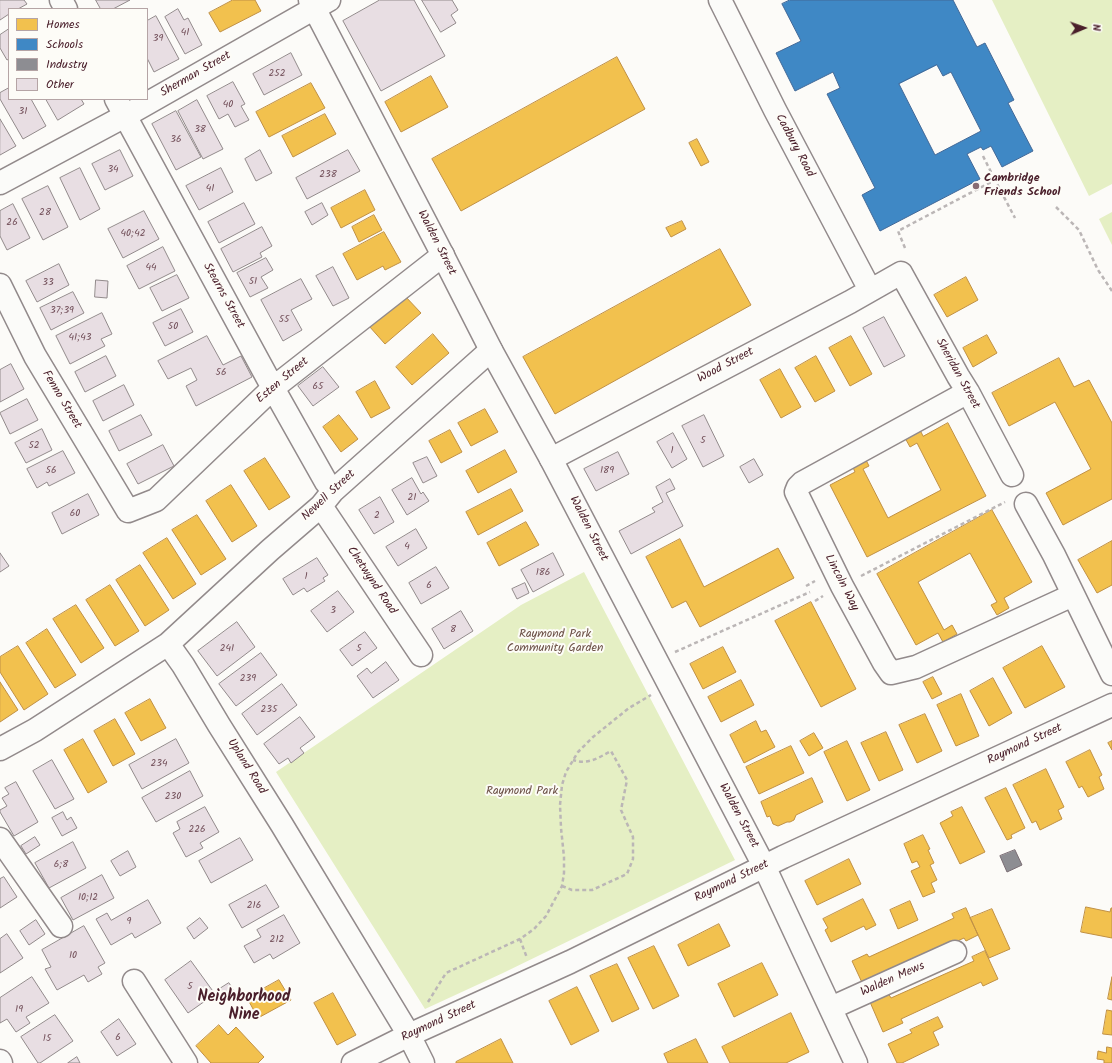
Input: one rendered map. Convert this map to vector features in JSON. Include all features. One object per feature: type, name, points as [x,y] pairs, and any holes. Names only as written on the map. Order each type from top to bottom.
[{"type":"street","name":"Cadbury Road","points":[[720,0],[775,110],[870,290]]},
{"type":"street","name":"Sherman Street","points":[[148,92],[317,3]]},
{"type":"street","name":"Walden Street","points":[[317,3],[442,255],[491,350],[551,459],[764,866],[831,1008],[850,1061]]},
{"type":"street","name":"Sherman Street","points":[[0,183],[133,100]]},
{"type":"street","name":"Stearns Street","points":[[120,107],[326,482],[327,499]]},
{"type":"street","name":"Esten Street","points":[[128,511],[156,500],[273,388],[442,255]]},
{"type":"street","name":"Wood Street","points":[[551,459],[901,274]]},
{"type":"street","name":"Sheridan Street","points":[[901,274],[968,392],[1012,475]]},
{"type":"street","name":"Fenno Street","points":[[0,285],[35,356],[128,511]]},
{"type":"street","name":"Newell Street","points":[[168,644],[491,350]]},
{"type":"street","name":"Lincoln Way","points":[[968,392],[802,483],[798,487],[796,492],[842,586],[891,673],[916,667],[1072,595]]},
{"type":"street","name":"Chetwynd Road","points":[[327,499],[421,655]]},
{"type":"street","points":[[1017,502],[1054,555],[1072,595],[1112,674]]},
{"type":"street","points":[[0,749],[35,730],[168,644]]},
{"type":"street","name":"Upland Road","points":[[168,644],[183,665],[282,825],[409,1035],[423,1063]]},
{"type":"street","name":"Raymond Street","points":[[353,1063],[409,1035],[570,962],[764,866],[1112,705]]},
{"type":"street","points":[[0,839],[61,926]]},
{"type":"street","name":"Walden Mews","points":[[831,1008],[955,952]]},
{"type":"street","points":[[134,982],[186,1063]]},
{"type":"path","points":[[983,156],[1015,218]]},
{"type":"path","points":[[905,248],[898,231],[996,180]]},
{"type":"path","points":[[1056,207],[1079,230],[1098,270],[1112,292]]},
{"type":"path","points":[[815,601],[842,586],[1017,502]]},
{"type":"path","points":[[674,653],[810,592]]},
{"type":"path","points":[[428,1003],[446,973],[520,939],[534,929],[546,916],[562,886],[564,873],[560,804],[562,785],[566,772],[578,752],[593,737],[629,708],[653,694]]},
{"type":"path","points":[[562,886],[572,890],[592,890],[627,874],[633,858],[633,837],[621,810],[627,780],[611,752],[584,763],[573,760]]},
{"type":"green space","points":[[992,0],[1112,0],[1112,184],[1089,196]]},
{"type":"green space","points":[[1112,212],[1112,245],[1099,219]]},
{"type":"green space","name":"Raymond Park","points":[[584,572],[735,860],[503,973],[425,1009],[276,772],[521,605]]},
{"type":"building: Homes","points":[[233,0],[255,0],[261,11],[220,32],[209,13]]},
{"type":"building: Homes","points":[[617,57],[645,109],[461,211],[432,159]]},
{"type":"building: Homes","points":[[431,76],[448,107],[401,132],[385,102]]},
{"type":"building: Homes","points":[[311,83],[325,108],[269,137],[256,112]]},
{"type":"building: Homes","points":[[325,114],[336,134],[293,157],[282,136]]},
{"type":"building: Homes","points":[[697,139],[709,162],[701,166],[689,143]]},
{"type":"building: Homes","points":[[365,190],[375,210],[341,228],[331,208]]},
{"type":"building: Homes","points":[[374,215],[382,230],[359,242],[352,227]]},
{"type":"building: Homes","points":[[682,221],[686,229],[671,237],[666,228]]},
{"type":"building: Homes","points":[[384,232],[401,262],[385,270],[383,266],[357,280],[343,254]]},
{"type":"building: Homes","points":[[720,249],[751,305],[555,414],[523,357]]},
{"type":"building: Homes","points":[[966,277],[978,300],[947,317],[934,295]]},
{"type":"building: Homes","points":[[404,295],[421,313],[385,344],[369,326]]},
{"type":"building: Homes","points":[[433,334],[449,353],[412,385],[396,367]]},
{"type":"building: Homes","points":[[987,335],[997,353],[973,367],[963,348]]},
{"type":"building: Homes","points":[[851,336],[872,374],[850,386],[829,348]]},
{"type":"building: Homes","points":[[816,356],[835,391],[815,402],[795,368]]},
{"type":"building: Homes","points":[[1059,358],[1074,387],[1089,380],[1112,423],[1112,499],[1063,525],[1046,493],[1091,469],[1055,402],[1009,426],[992,393]]},
{"type":"building: Homes","points":[[780,369],[801,407],[781,418],[760,380]]},
{"type":"building: Homes","points":[[375,381],[390,408],[371,418],[356,392]]},
{"type":"building: Homes","points":[[485,409],[498,432],[471,446],[458,423]]},
{"type":"building: Homes","points":[[339,415],[358,439],[341,452],[323,427]]},
{"type":"building: Homes","points":[[948,423],[986,496],[867,557],[830,485],[855,472],[851,463],[864,456],[869,466],[863,469],[888,518],[941,490],[917,443],[910,447],[904,436],[919,428],[923,436]]},
{"type":"building: Homes","points":[[450,430],[462,452],[441,463],[429,441]]},
{"type":"building: Homes","points":[[505,450],[517,472],[478,493],[466,471]]},
{"type":"building: Homes","points":[[265,458],[290,497],[269,510],[244,471]]},
{"type":"building: Homes","points":[[231,485],[257,526],[232,542],[206,501]]},
{"type":"building: Homes","points":[[511,489],[523,511],[478,535],[466,512]]},
{"type":"building: Homes","points":[[992,510],[1032,582],[1004,598],[1009,608],[997,615],[991,605],[997,602],[970,553],[918,582],[944,630],[952,625],[957,634],[943,642],[938,633],[916,645],[877,574]]},
{"type":"building: Homes","points":[[197,515],[226,559],[201,575],[172,530]]},
{"type":"building: Homes","points":[[526,522],[539,545],[499,566],[487,543]]},
{"type":"building: Homes","points":[[167,538],[196,584],[173,599],[143,553]]},
{"type":"building: Homes","points":[[680,539],[704,587],[778,548],[794,578],[700,627],[686,601],[672,608],[646,557]]},
{"type":"building: Homes","points":[[1112,541],[1112,585],[1097,593],[1078,560]]},
{"type":"building: Homes","points":[[140,565],[169,610],[145,626],[116,580]]},
{"type":"building: Homes","points":[[110,585],[139,631],[115,646],[86,600]]},
{"type":"building: Homes","points":[[811,602],[856,689],[821,707],[775,621]]},
{"type":"building: Homes","points":[[76,605],[104,648],[81,663],[53,619]]},
{"type":"building: Homes","points":[[47,629],[76,675],[55,688],[26,643]]},
{"type":"building: Homes","points":[[18,646],[48,694],[24,710],[0,672],[0,657]]},
{"type":"building: Homes","points":[[1042,646],[1065,687],[1025,708],[1003,668]]},
{"type":"building: Homes","points":[[723,647],[736,672],[703,689],[690,664]]},
{"type":"building: Homes","points":[[933,677],[942,694],[932,699],[923,682]]},
{"type":"building: Homes","points":[[993,678],[1012,713],[989,726],[970,691]]},
{"type":"building: Homes","points":[[741,680],[754,705],[721,722],[708,697]]},
{"type":"building: Homes","points":[[0,682],[18,710],[0,722]]},
{"type":"building: Homes","points":[[961,694],[979,736],[956,746],[937,705]]},
{"type":"building: Homes","points":[[150,699],[166,728],[141,741],[125,713]]},
{"type":"building: Homes","points":[[925,714],[942,751],[917,763],[899,725]]},
{"type":"building: Homes","points":[[115,719],[135,754],[113,766],[94,731]]},
{"type":"building: Homes","points":[[756,721],[761,732],[766,730],[775,747],[744,763],[730,735]]},
{"type":"building: Homes","points":[[886,732],[903,770],[879,781],[861,743]]},
{"type":"building: Homes","points":[[814,733],[823,748],[809,756],[800,741]]},
{"type":"building: Homes","points":[[83,739],[107,782],[88,793],[64,750]]},
{"type":"building: Homes","points":[[847,741],[870,790],[847,801],[824,752]]},
{"type":"building: Homes","points":[[1112,741],[1112,750],[1108,743]]},
{"type":"building: Homes","points":[[791,746],[804,773],[759,794],[746,767]]},
{"type":"building: Homes","points":[[1090,750],[1102,775],[1099,777],[1104,789],[1088,797],[1082,786],[1079,788],[1066,762]]},
{"type":"building: Homes","points":[[1046,769],[1064,807],[1058,810],[1062,819],[1040,830],[1036,821],[1032,823],[1013,785]]},
{"type":"building: Homes","points":[[812,778],[823,802],[796,815],[794,820],[790,822],[778,826],[773,824],[770,816],[767,817],[761,802]]},
{"type":"building: Homes","points":[[1006,788],[1025,828],[1011,835],[1012,838],[1007,840],[985,798]]},
{"type":"building: Homes","points":[[962,807],[985,852],[960,864],[940,823],[953,816],[951,812]]},
{"type":"building: Homes","points":[[923,835],[930,849],[928,850],[934,863],[930,865],[937,880],[931,883],[935,892],[923,897],[911,871],[920,867],[917,861],[912,863],[904,844]]},
{"type":"building: Homes","points":[[849,859],[861,884],[817,905],[805,881]]},
{"type":"building: Homes","points":[[863,899],[876,925],[866,930],[864,926],[831,942],[825,930],[828,928],[823,919]]},
{"type":"building: Homes","points":[[910,901],[918,920],[898,929],[890,910]]},
{"type":"building: Homes","points":[[1086,907],[1110,912],[1112,908],[1112,938],[1081,932]]},
{"type":"building: Homes","points":[[966,908],[978,935],[966,941],[964,938],[879,977],[865,989],[852,961],[867,954],[869,957],[954,918],[952,914]]},
{"type":"building: Homes","points":[[992,909],[1010,949],[989,958],[970,918]]},
{"type":"building: Homes","points":[[719,924],[730,946],[688,966],[678,945]]},
{"type":"building: Homes","points":[[654,946],[679,996],[653,1009],[628,958]]},
{"type":"building: Homes","points":[[985,951],[998,979],[983,986],[981,982],[901,1019],[903,1023],[883,1032],[870,1002],[888,993],[891,998],[974,961],[972,957]]},
{"type":"building: Homes","points":[[762,963],[778,995],[734,1017],[718,984]]},
{"type":"building: Homes","points":[[617,964],[639,1009],[612,1022],[590,976]]},
{"type":"building: Homes","points":[[1112,977],[1112,1000],[1108,999]]},
{"type":"building: Homes","points":[[279,980],[291,1000],[258,1018],[247,998]]},
{"type":"building: Homes","points":[[577,987],[599,1031],[571,1045],[549,1001]]},
{"type":"building: Homes","points":[[333,993],[356,1035],[337,1045],[314,1003]]},
{"type":"building: Homes","points":[[1107,1010],[1112,1011],[1112,1035],[1103,1034]]},
{"type":"building: Homes","points":[[791,1013],[809,1052],[786,1063],[730,1063],[722,1047]]},
{"type":"building: Homes","points":[[938,1017],[943,1027],[933,1032],[939,1045],[902,1063],[897,1063],[888,1044],[912,1033],[910,1030]]},
{"type":"building: Homes","points":[[219,1025],[228,1035],[236,1027],[264,1057],[258,1063],[211,1063],[196,1046]]},
{"type":"building: Homes","points":[[501,1039],[513,1063],[456,1063],[456,1062]]},
{"type":"building: Homes","points":[[696,1039],[708,1063],[668,1063],[664,1054]]},
{"type":"building: Homes","points":[[1107,1047],[1112,1048],[1112,1063],[1104,1063],[1104,1060],[1097,1059],[1098,1051],[1106,1053]]},
{"type":"building: Schools","points":[[790,0],[953,0],[977,47],[985,43],[1014,100],[1008,103],[1033,151],[1002,167],[991,146],[983,150],[981,147],[967,154],[980,179],[880,231],[862,195],[875,188],[827,94],[840,88],[833,72],[795,91],[776,53],[801,41],[782,4]],"holes":[[[937,65],[943,76],[951,72],[981,131],[935,155],[899,84]]]},
{"type":"building: Industry","points":[[1015,850],[1022,865],[1007,872],[1000,856]]},
{"type":"building: Other","points":[[0,0],[24,0],[27,4],[20,8],[8,8],[8,15],[0,20]]},
{"type":"building: Other","points":[[96,0],[130,0],[115,8],[100,8]]},
{"type":"building: Other","points":[[380,0],[414,0],[445,56],[381,91],[343,21]]},
{"type":"building: Other","points":[[422,0],[452,0],[458,10],[451,15],[456,23],[441,32]]},
{"type":"building: Other","points":[[178,9],[184,20],[188,18],[202,45],[185,54],[165,17]]},
{"type":"building: Other","points":[[156,16],[179,59],[154,72],[148,60],[148,20]]},
{"type":"building: Other","points":[[8,30],[7,60],[0,48],[0,35]]},
{"type":"building: Other","points":[[291,53],[302,75],[264,95],[253,74]]},
{"type":"building: Other","points":[[233,82],[245,104],[241,106],[249,120],[235,127],[228,114],[219,119],[207,96]]},
{"type":"building: Other","points":[[8,89],[8,100],[32,100],[46,126],[23,139],[0,99],[0,93]]},
{"type":"building: Other","points":[[47,100],[82,100],[84,104],[58,120]]},
{"type":"building: Other","points":[[197,100],[223,149],[203,159],[178,111]]},
{"type":"building: Other","points":[[176,111],[201,157],[176,170],[152,124]]},
{"type":"building: Other","points":[[0,119],[16,146],[0,155]]},
{"type":"building: Other","points":[[120,150],[133,176],[105,190],[92,164]]},
{"type":"building: Other","points":[[260,150],[272,173],[256,181],[245,159]]},
{"type":"building: Other","points":[[348,150],[360,171],[307,199],[296,178]]},
{"type":"building: Other","points":[[80,168],[100,209],[80,220],[60,178]]},
{"type":"building: Other","points":[[221,168],[233,192],[199,210],[186,186]]},
{"type":"building: Other","points":[[48,186],[68,227],[43,240],[22,199]]},
{"type":"building: Other","points":[[244,203],[255,224],[219,243],[208,222]]},
{"type":"building: Other","points":[[322,203],[328,215],[312,225],[305,212]]},
{"type":"building: Other","points":[[13,204],[30,238],[7,250],[0,236],[0,211]]},
{"type":"building: Other","points":[[144,211],[159,239],[123,258],[108,229]]},
{"type":"building: Other","points":[[262,227],[272,246],[260,253],[262,257],[233,272],[221,249]]},
{"type":"building: Other","points":[[163,247],[175,271],[139,289],[127,266]]},
{"type":"building: Other","points":[[266,258],[273,270],[261,277],[268,288],[250,297],[237,273]]},
{"type":"building: Other","points":[[59,264],[69,285],[37,302],[26,281]]},
{"type":"building: Other","points":[[333,267],[349,298],[333,306],[316,276]]},
{"type":"building: Other","points":[[177,275],[189,298],[162,311],[150,288]]},
{"type":"building: Other","points":[[301,279],[312,299],[291,310],[302,330],[283,341],[261,300]]},
{"type":"building: Other","points":[[96,280],[108,281],[107,298],[95,297]]},
{"type":"building: Other","points":[[73,292],[84,313],[51,330],[40,308]]},
{"type":"building: Other","points":[[181,309],[193,332],[165,346],[153,323]]},
{"type":"building: Other","points":[[102,313],[112,334],[101,339],[105,346],[70,364],[56,336]]},
{"type":"building: Other","points":[[884,317],[905,356],[884,367],[863,328]]},
{"type":"building: Other","points":[[207,336],[223,365],[241,356],[252,377],[196,406],[186,386],[197,380],[191,368],[168,379],[158,361]]},
{"type":"building: Other","points":[[106,356],[116,376],[85,392],[75,372]]},
{"type":"building: Other","points":[[11,364],[24,389],[0,402],[0,370]]},
{"type":"building: Other","points":[[323,367],[339,387],[313,406],[298,386]]},
{"type":"building: Other","points":[[124,385],[134,405],[103,421],[93,401]]},
{"type":"building: Other","points":[[27,399],[38,420],[10,434],[0,413]]},
{"type":"building: Other","points":[[141,415],[152,435],[119,451],[109,431]]},
{"type":"building: Other","points":[[704,415],[724,456],[703,467],[682,426]]},
{"type":"building: Other","points":[[42,429],[52,450],[26,463],[15,443]]},
{"type":"building: Other","points":[[673,433],[687,459],[672,468],[657,442]]},
{"type":"building: Other","points":[[163,445],[174,466],[138,484],[127,464]]},
{"type":"building: Other","points":[[63,451],[75,473],[49,486],[47,482],[37,488],[27,469]]},
{"type":"building: Other","points":[[618,452],[629,474],[596,491],[584,469]]},
{"type":"building: Other","points":[[427,457],[437,476],[423,483],[413,463]]},
{"type":"building: Other","points":[[754,459],[763,475],[749,483],[740,467]]},
{"type":"building: Other","points":[[412,478],[421,494],[423,492],[429,501],[407,515],[392,490]]},
{"type":"building: Other","points":[[670,479],[675,489],[666,493],[683,526],[631,554],[619,531],[655,512],[652,508],[663,502],[656,487]]},
{"type":"building: Other","points":[[88,494],[99,515],[62,534],[52,513]]},
{"type":"building: Other","points":[[380,497],[394,522],[374,534],[359,510]]},
{"type":"building: Other","points":[[416,529],[427,548],[398,566],[386,547]]},
{"type":"building: Other","points":[[0,553],[9,566],[0,572]]},
{"type":"building: Other","points":[[553,553],[564,575],[533,592],[521,570]]},
{"type":"building: Other","points":[[317,558],[328,575],[323,578],[325,581],[307,592],[304,588],[293,595],[283,579]]},
{"type":"building: Other","points":[[436,567],[449,588],[421,604],[409,583]]},
{"type":"building: Other","points":[[525,583],[529,593],[517,599],[512,589]]},
{"type":"building: Other","points":[[338,591],[354,612],[327,632],[311,611]]},
{"type":"building: Other","points":[[461,611],[473,631],[444,649],[432,629]]},
{"type":"building: Other","points":[[237,622],[255,647],[217,676],[198,651]]},
{"type":"building: Other","points":[[365,632],[377,648],[352,666],[340,650]]},
{"type":"building: Other","points":[[261,653],[277,675],[236,706],[219,684]]},
{"type":"building: Other","points":[[386,662],[399,680],[373,698],[357,676],[367,668],[371,673]]},
{"type":"building: Other","points":[[282,684],[297,705],[257,735],[242,714]]},
{"type":"building: Other","points":[[300,717],[315,737],[300,748],[304,753],[291,763],[288,758],[279,764],[264,744]]},
{"type":"building: Other","points":[[176,739],[189,763],[142,789],[129,765]]},
{"type":"building: Other","points":[[52,760],[74,799],[55,809],[33,771]]},
{"type":"building: Other","points":[[190,771],[203,796],[156,822],[142,798]]},
{"type":"building: Other","points":[[16,782],[38,822],[14,836],[0,810],[7,806],[2,798],[9,794],[5,788]]},
{"type":"building: Other","points":[[205,807],[219,832],[200,843],[203,848],[186,857],[173,833],[180,829],[177,822]]},
{"type":"building: Other","points":[[63,812],[67,820],[71,817],[77,828],[62,836],[52,818]]},
{"type":"building: Other","points":[[35,837],[40,845],[26,854],[21,846]]},
{"type":"building: Other","points":[[240,838],[253,860],[211,883],[199,861]]},
{"type":"building: Other","points":[[73,842],[86,868],[49,888],[35,863]]},
{"type":"building: Other","points":[[128,851],[136,867],[120,876],[111,861]]},
{"type":"building: Other","points":[[102,875],[114,898],[73,920],[61,898]]},
{"type":"building: Other","points":[[4,877],[17,897],[0,908],[0,879]]},
{"type":"building: Other","points":[[266,885],[279,907],[242,928],[229,905]]},
{"type":"building: Other","points":[[148,900],[161,923],[135,938],[132,933],[111,945],[96,919],[107,913],[111,920]]},
{"type":"building: Other","points":[[284,915],[300,943],[273,959],[270,954],[254,963],[244,946],[261,937],[257,930]]},
{"type":"building: Other","points":[[200,918],[208,928],[194,939],[187,928]]},
{"type":"building: Other","points":[[36,920],[45,934],[29,945],[20,931]]},
{"type":"building: Other","points":[[84,926],[105,963],[98,967],[102,974],[88,982],[84,975],[57,990],[45,969],[51,967],[42,950]]},
{"type":"building: Other","points":[[7,934],[23,958],[0,973],[0,939]]},
{"type":"building: Other","points":[[191,961],[215,994],[188,1013],[165,980]]},
{"type":"building: Other","points":[[32,977],[49,1003],[26,1017],[30,1023],[16,1032],[7,1019],[0,1023],[0,998]]},
{"type":"building: Other","points":[[229,983],[236,994],[224,1001],[218,990]]},
{"type":"building: Other","points":[[55,1015],[73,1041],[38,1063],[21,1037]]},
{"type":"building: Other","points":[[119,1019],[136,1044],[117,1056],[101,1032]]},
{"type":"building: Other","points":[[77,1057],[80,1063],[68,1063]]},
{"type":"place","name":"Cambridge Friends School","points":[[976,186]]},
{"type":"district","name":"Neighborhood Nine","points":[[244,1007]]},
{"type":"park label","name":"Raymond Park Community Garden","points":[[555,642]]}]
